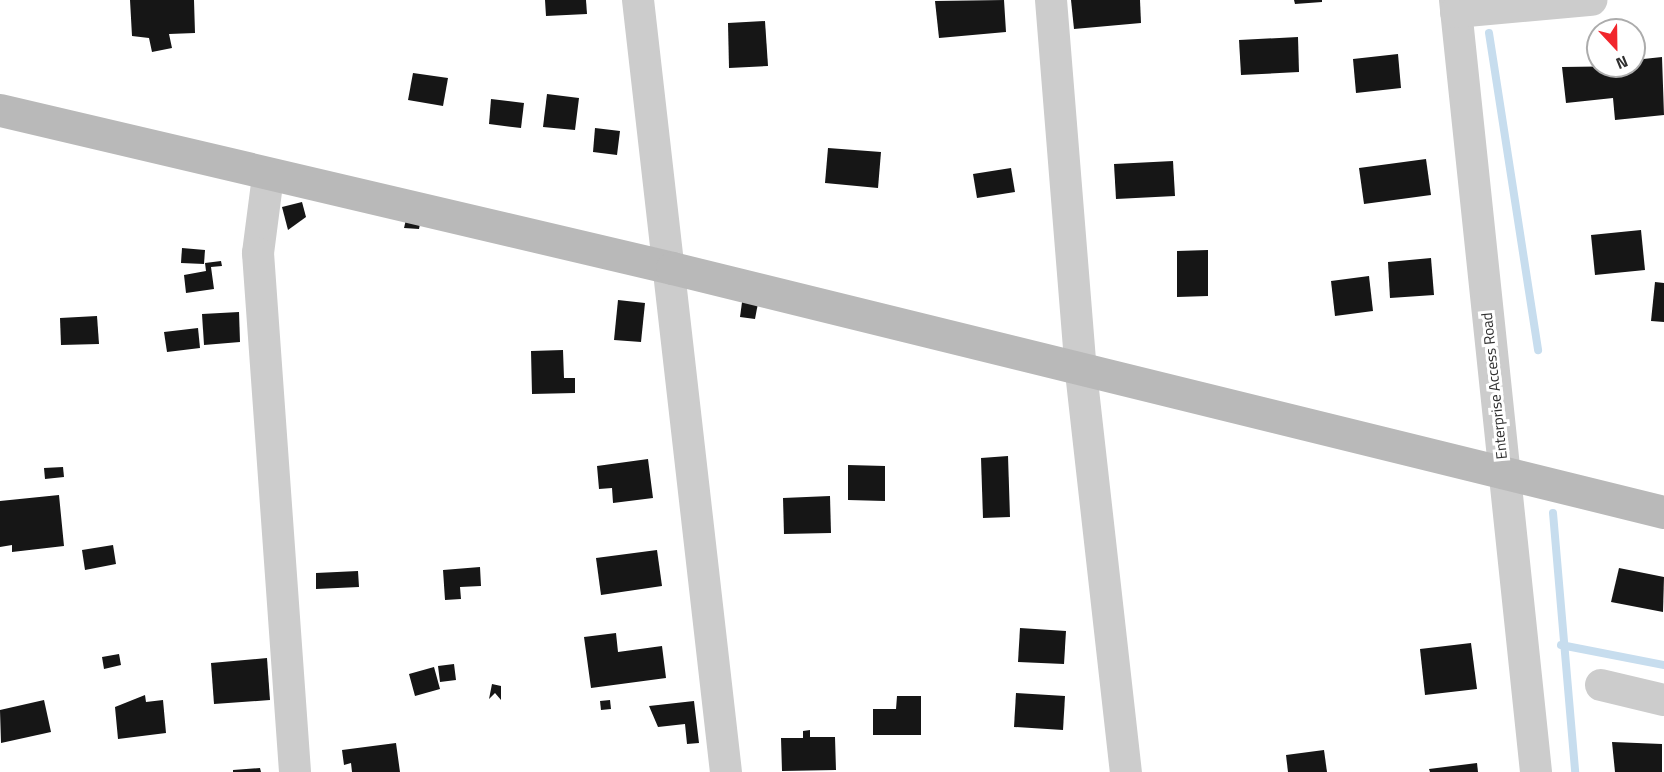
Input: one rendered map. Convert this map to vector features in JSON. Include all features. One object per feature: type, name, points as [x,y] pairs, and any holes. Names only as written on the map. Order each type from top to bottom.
[{"type":"main road","points":[[0,110],[268,176],[672,268],[1081,372],[1503,471],[1664,512]]},
{"type":"street","points":[[638,0],[672,268],[726,772]]},
{"type":"street","points":[[1051,0],[1081,372],[1126,772]]},
{"type":"street","points":[[1456,6],[1591,0]]},
{"type":"street","name":"Enterprise Access Road","points":[[1456,6],[1536,772]]},
{"type":"street","points":[[268,176],[259,276],[295,772]]},
{"type":"street","points":[[1602,685],[1664,700]]},
{"type":"building","points":[[130,0],[194,0],[195,33],[169,34],[172,48],[152,52],[149,38],[132,36]]},
{"type":"building","points":[[545,0],[586,0],[587,14],[546,16]]},
{"type":"building","points":[[1004,0],[1006,32],[939,38],[935,1]]},
{"type":"building","points":[[1071,0],[1140,0],[1141,23],[1074,29]]},
{"type":"building","points":[[1294,0],[1322,0],[1322,2],[1295,4]]},
{"type":"building","points":[[765,21],[768,66],[729,68],[728,23]]},
{"type":"building","points":[[1298,37],[1299,72],[1241,75],[1239,40]]},
{"type":"building","points":[[1398,54],[1401,88],[1356,93],[1353,59]]},
{"type":"building","points":[[1662,57],[1664,115],[1615,120],[1613,98],[1566,103],[1562,67],[1586,67],[1586,78],[1646,78],[1646,59]]},
{"type":"building","points":[[413,73],[448,78],[443,106],[408,100]]},
{"type":"building","points":[[547,94],[579,98],[575,130],[543,127]]},
{"type":"building","points":[[491,99],[524,103],[521,128],[489,124]]},
{"type":"building","points":[[595,128],[620,131],[617,155],[593,152]]},
{"type":"building","points":[[828,148],[881,152],[878,188],[825,183]]},
{"type":"building","points":[[1426,159],[1431,195],[1364,204],[1359,168]]},
{"type":"building","points":[[1173,161],[1175,196],[1116,199],[1114,164]]},
{"type":"building","points":[[1011,168],[1015,192],[977,198],[973,174]]},
{"type":"building","points":[[302,202],[306,217],[288,230],[282,207]]},
{"type":"building","points":[[408,211],[422,214],[419,229],[404,228]]},
{"type":"building","points":[[1641,230],[1645,270],[1595,275],[1591,235]]},
{"type":"building","points":[[182,248],[205,250],[204,264],[181,263]]},
{"type":"building","points":[[1208,250],[1208,296],[1177,297],[1177,251]]},
{"type":"building","points":[[1431,258],[1434,295],[1390,298],[1388,262]]},
{"type":"building","points":[[221,261],[222,266],[211,267],[214,289],[186,293],[184,275],[206,271],[205,263]]},
{"type":"building","points":[[1369,276],[1373,311],[1335,316],[1331,281]]},
{"type":"building","points":[[1655,282],[1664,283],[1664,322],[1651,321]]},
{"type":"building","points":[[743,295],[759,298],[755,319],[740,317]]},
{"type":"building","points":[[618,300],[645,303],[641,342],[614,340]]},
{"type":"building","points":[[239,312],[240,342],[204,345],[202,314]]},
{"type":"building","points":[[97,316],[99,344],[61,345],[60,318]]},
{"type":"building","points":[[198,328],[200,348],[167,352],[164,332]]},
{"type":"building","points":[[563,350],[564,378],[575,378],[575,393],[532,394],[531,351]]},
{"type":"building","points":[[1008,456],[1010,517],[983,518],[981,458]]},
{"type":"building","points":[[648,459],[653,498],[613,503],[612,488],[599,489],[597,466]]},
{"type":"building","points":[[848,465],[885,466],[885,501],[848,500]]},
{"type":"building","points":[[63,467],[64,477],[45,479],[44,468]]},
{"type":"building","points":[[59,495],[64,546],[12,552],[12,545],[0,547],[0,501]]},
{"type":"building","points":[[830,496],[831,533],[784,534],[783,498]]},
{"type":"building","points":[[113,545],[116,564],[85,570],[82,550]]},
{"type":"building","points":[[657,550],[662,586],[601,595],[596,558]]},
{"type":"building","points":[[480,567],[481,586],[460,587],[461,599],[445,600],[443,570]]},
{"type":"building","points":[[1619,568],[1664,577],[1663,612],[1611,602]]},
{"type":"building","points":[[358,571],[359,587],[316,589],[316,573]]},
{"type":"building","points":[[1020,628],[1066,631],[1064,664],[1018,662]]},
{"type":"building","points":[[616,633],[618,652],[662,646],[666,678],[591,688],[584,637]]},
{"type":"building","points":[[1471,643],[1477,689],[1425,695],[1420,649]]},
{"type":"building","points":[[119,654],[121,665],[104,669],[102,657]]},
{"type":"building","points":[[267,658],[270,700],[214,704],[211,663]]},
{"type":"building","points":[[454,664],[456,680],[440,682],[438,666]]},
{"type":"building","points":[[434,667],[440,689],[415,696],[409,674]]},
{"type":"building","points":[[492,684],[501,686],[501,700],[495,693],[489,699]]},
{"type":"building","points":[[1016,693],[1065,696],[1063,730],[1014,727]]},
{"type":"building","points":[[145,695],[146,702],[163,700],[166,733],[118,739],[115,707]]},
{"type":"building","points":[[897,696],[921,696],[921,735],[873,735],[873,709],[896,709]]},
{"type":"building","points":[[44,700],[51,732],[1,743],[0,710]]},
{"type":"building","points":[[610,700],[611,709],[601,710],[600,701]]},
{"type":"building","points":[[694,701],[699,743],[687,744],[685,724],[658,727],[649,706]]},
{"type":"building","points":[[810,730],[810,737],[835,737],[836,770],[782,771],[781,738],[803,738],[803,731]]},
{"type":"building","points":[[1612,742],[1662,744],[1662,772],[1615,772]]},
{"type":"building","points":[[396,743],[400,772],[352,772],[351,763],[344,765],[342,750]]},
{"type":"building","points":[[1324,750],[1327,772],[1288,772],[1286,755]]},
{"type":"building","points":[[1477,763],[1478,772],[1430,772],[1429,769]]},
{"type":"building","points":[[260,768],[261,772],[233,772],[233,770]]},
{"type":"waterway","points":[[1489,33],[1538,350]]},
{"type":"waterway","points":[[1553,513],[1575,772]]},
{"type":"waterway","points":[[1561,645],[1664,665]]}]
